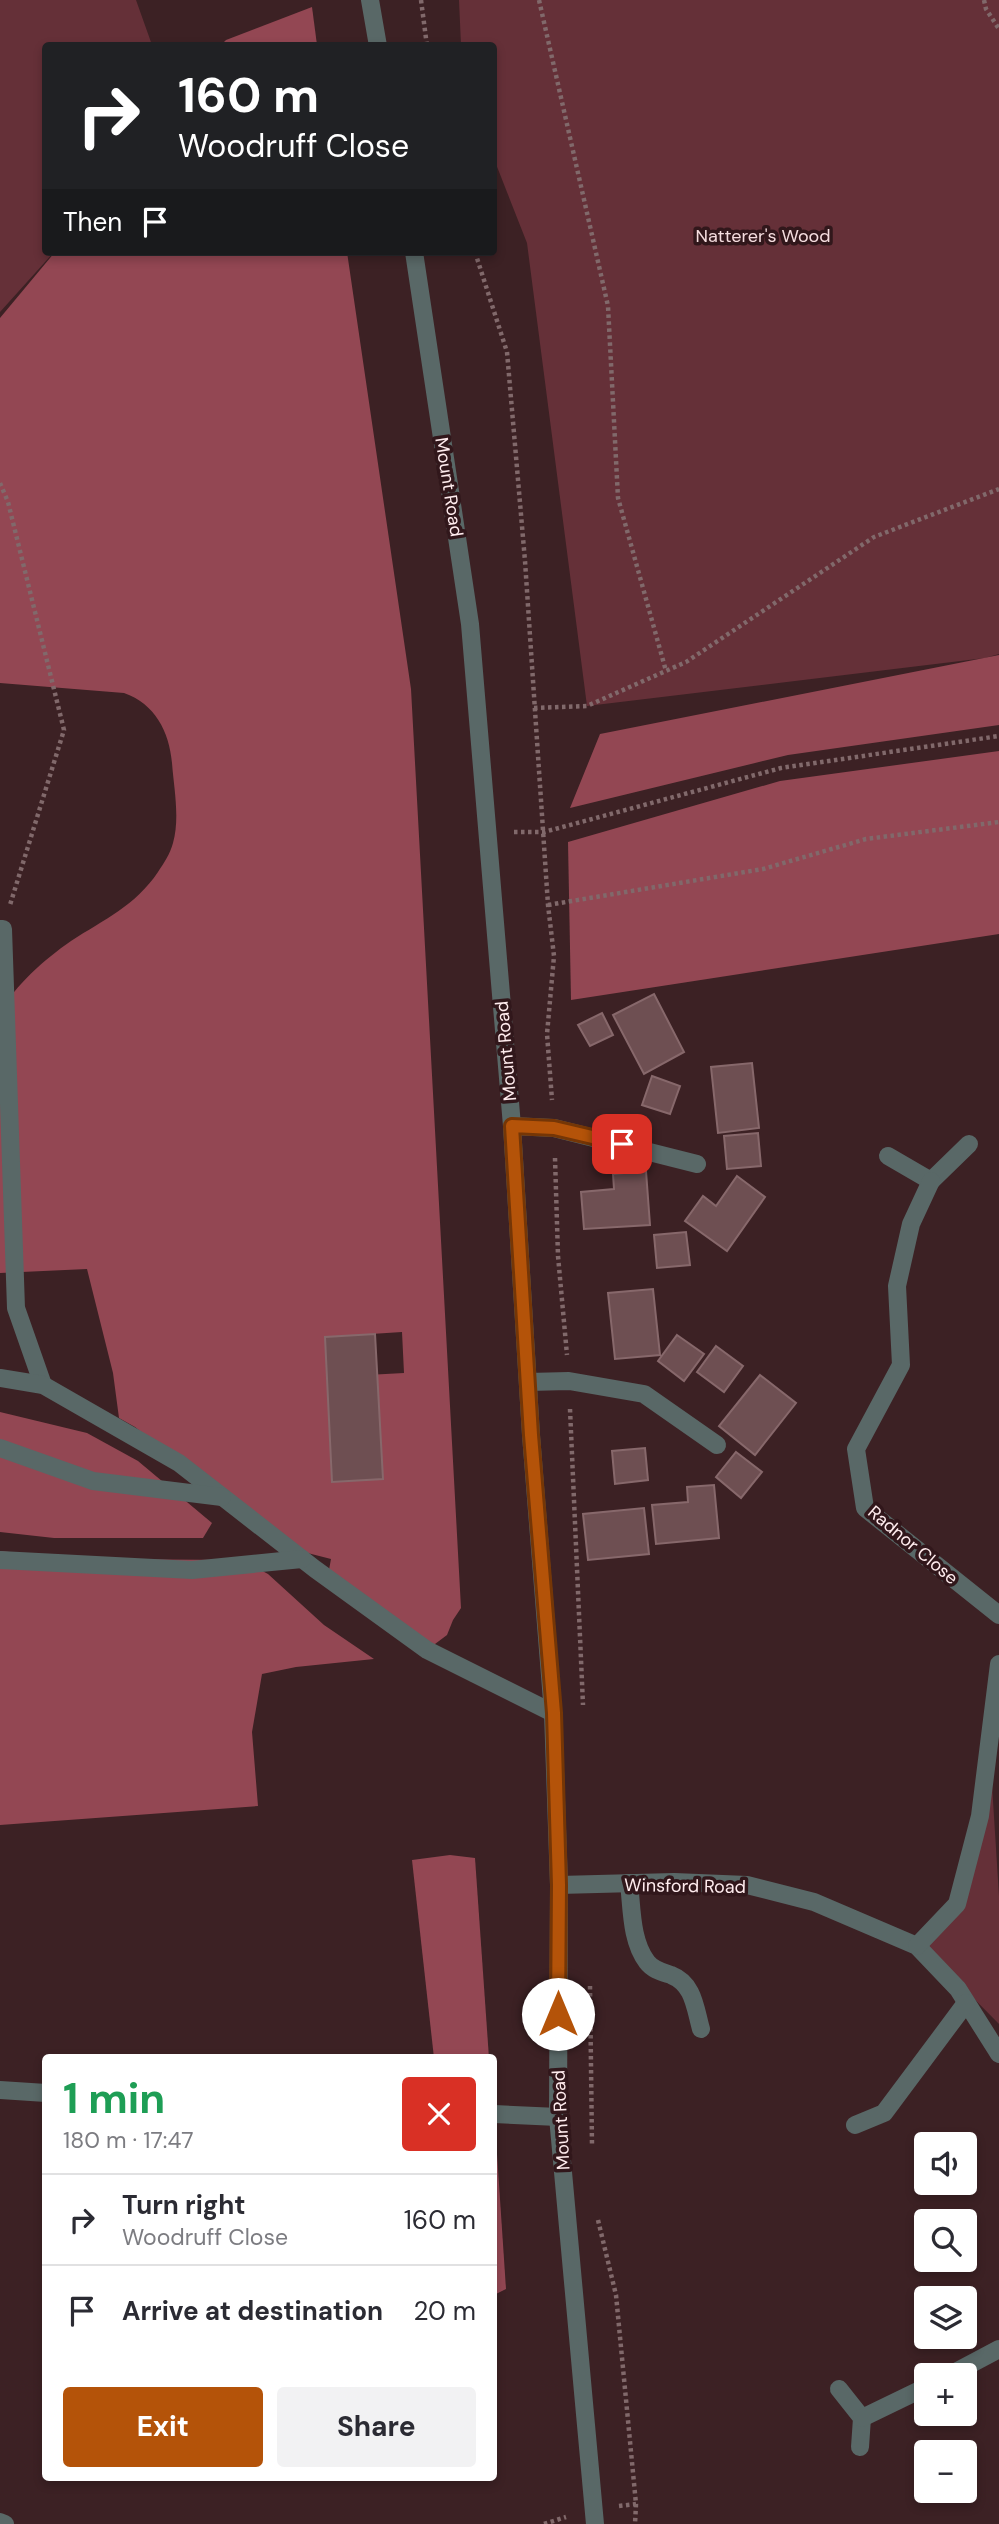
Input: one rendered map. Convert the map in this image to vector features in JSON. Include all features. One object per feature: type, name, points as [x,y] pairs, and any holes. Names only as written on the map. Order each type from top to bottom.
[{"type":"street","points":[[370,0],[377,42]]},
{"type":"street","name":"Mount Road","points":[[415,256],[470,624],[512,1126],[528,1382],[554,1713],[559,1885],[558,2117],[595,2524]]},
{"type":"street","points":[[1,929],[16,1308],[43,1385]]},
{"type":"street","points":[[512,1126],[554,1128],[696,1164]]},
{"type":"street","name":"Radnor Close","points":[[969,1144],[932,1181],[911,1224],[897,1286],[901,1365],[856,1449],[865,1508],[999,1615]]},
{"type":"street","points":[[888,1156],[932,1181]]},
{"type":"street","points":[[0,1378],[43,1385],[179,1463],[302,1559],[427,1650],[554,1713]]},
{"type":"street","points":[[528,1382],[569,1381],[644,1394],[717,1445]]},
{"type":"street","points":[[0,1448],[93,1481],[222,1497]]},
{"type":"street","points":[[0,1560],[192,1570],[302,1559]]},
{"type":"street","points":[[917,1947],[957,1904],[980,1816],[999,1664]]},
{"type":"street","name":"Winsford Road","points":[[559,1885],[674,1882],[747,1885],[814,1902],[917,1947],[958,1989],[999,2054]]},
{"type":"street","points":[[629,1883],[633,1925],[639,1949],[648,1964],[678,1978],[690,1989],[701,2029]]},
{"type":"street","points":[[855,2125],[884,2113],[967,2003]]},
{"type":"street","points":[[0,2090],[42,2092]]},
{"type":"street","points":[[497,2114],[558,2117]]},
{"type":"street","points":[[973,2363],[999,2349]]},
{"type":"street","points":[[839,2389],[862,2418],[860,2447]]},
{"type":"street","points":[[862,2418],[914,2393]]},
{"type":"path","points":[[421,0],[426,42]]},
{"type":"path","points":[[539,0],[608,306],[618,498],[666,671]]},
{"type":"path","points":[[984,0],[986,9],[999,29]]},
{"type":"path","points":[[0,483],[8,502],[64,730],[1,929]]},
{"type":"path","points":[[534,708],[587,706],[686,662],[874,537],[999,489]]},
{"type":"path","points":[[488,833],[544,832],[781,768],[999,736]]},
{"type":"path","points":[[548,905],[763,869],[866,839],[999,822]]},
{"type":"green space","points":[[0,0],[136,0],[151,42],[42,42],[42,256],[50,256],[0,312]]},
{"type":"green space","name":"Natterer's Wood","points":[[459,0],[999,0],[999,654],[985,658],[587,706],[527,243],[497,167],[497,42],[461,42]]},
{"type":"green space","points":[[992,1785],[999,1896],[999,2024],[920,1944],[957,1904]]},
{"type":"shaded area","points":[[312,7],[317,42],[224,42]]},
{"type":"shaded area","points":[[52,256],[348,256],[411,689],[461,1608],[447,1635],[427,1650],[327,1581],[331,1559],[284,1547],[135,1427],[119,1418],[113,1373],[87,1269],[0,1273],[0,1013],[14,992],[41,964],[71,941],[119,911],[149,884],[172,847],[176,814],[168,740],[159,720],[144,704],[124,693],[0,683],[0,318]],"holes":[[[402,1332],[404,1373],[367,1375],[333,1482],[325,1337]]]},
{"type":"shaded area","points":[[999,655],[999,725],[788,755],[570,808],[600,734]]},
{"type":"shaded area","points":[[999,751],[999,934],[571,1000],[568,842],[780,781]]},
{"type":"shaded area","points":[[0,1412],[87,1433],[138,1461],[212,1523],[203,1538],[54,1538],[0,1532]]},
{"type":"shaded area","points":[[0,1551],[76,1559],[242,1560],[268,1574],[324,1625],[374,1659],[296,1667],[262,1674],[252,1732],[258,1806],[0,1825]]},
{"type":"shaded area","points":[[450,1855],[475,1858],[489,2054],[434,2054],[412,1860]]},
{"type":"shaded area","points":[[497,2154],[506,2289],[497,2294]]},
{"type":"building","points":[[654,994],[684,1052],[644,1074],[613,1015]]},
{"type":"building","points":[[602,1013],[613,1035],[590,1046],[578,1025]]},
{"type":"building","points":[[752,1063],[759,1128],[718,1133],[711,1067]]},
{"type":"building","points":[[652,1076],[680,1086],[670,1114],[642,1105]]},
{"type":"building","points":[[758,1133],[761,1166],[727,1169],[724,1136]]},
{"type":"building","points":[[646,1171],[650,1225],[584,1229],[581,1192],[614,1189],[613,1174]]},
{"type":"building","points":[[737,1176],[765,1197],[727,1251],[685,1221],[703,1196],[716,1206]]},
{"type":"building","points":[[686,1232],[690,1265],[657,1268],[654,1235]]},
{"type":"building","points":[[653,1289],[660,1355],[615,1359],[608,1293]]},
{"type":"building","points":[[375,1334],[383,1479],[332,1482],[325,1337]]},
{"type":"building","points":[[677,1335],[704,1354],[684,1381],[658,1361]]},
{"type":"building","points":[[716,1346],[743,1366],[724,1392],[697,1372]]},
{"type":"building","points":[[760,1375],[796,1403],[755,1455],[719,1426]]},
{"type":"building","points":[[645,1448],[648,1480],[615,1484],[612,1451]]},
{"type":"building","points":[[736,1452],[762,1472],[741,1498],[716,1477]]},
{"type":"building","points":[[714,1485],[719,1538],[656,1544],[652,1505],[688,1502],[687,1487]]},
{"type":"building","points":[[644,1508],[649,1554],[588,1560],[583,1514]]},
{"type":"route","points":[[558,2014],[559,1885],[554,1713],[531,1435],[512,1126],[554,1128],[622,1144]]}]
